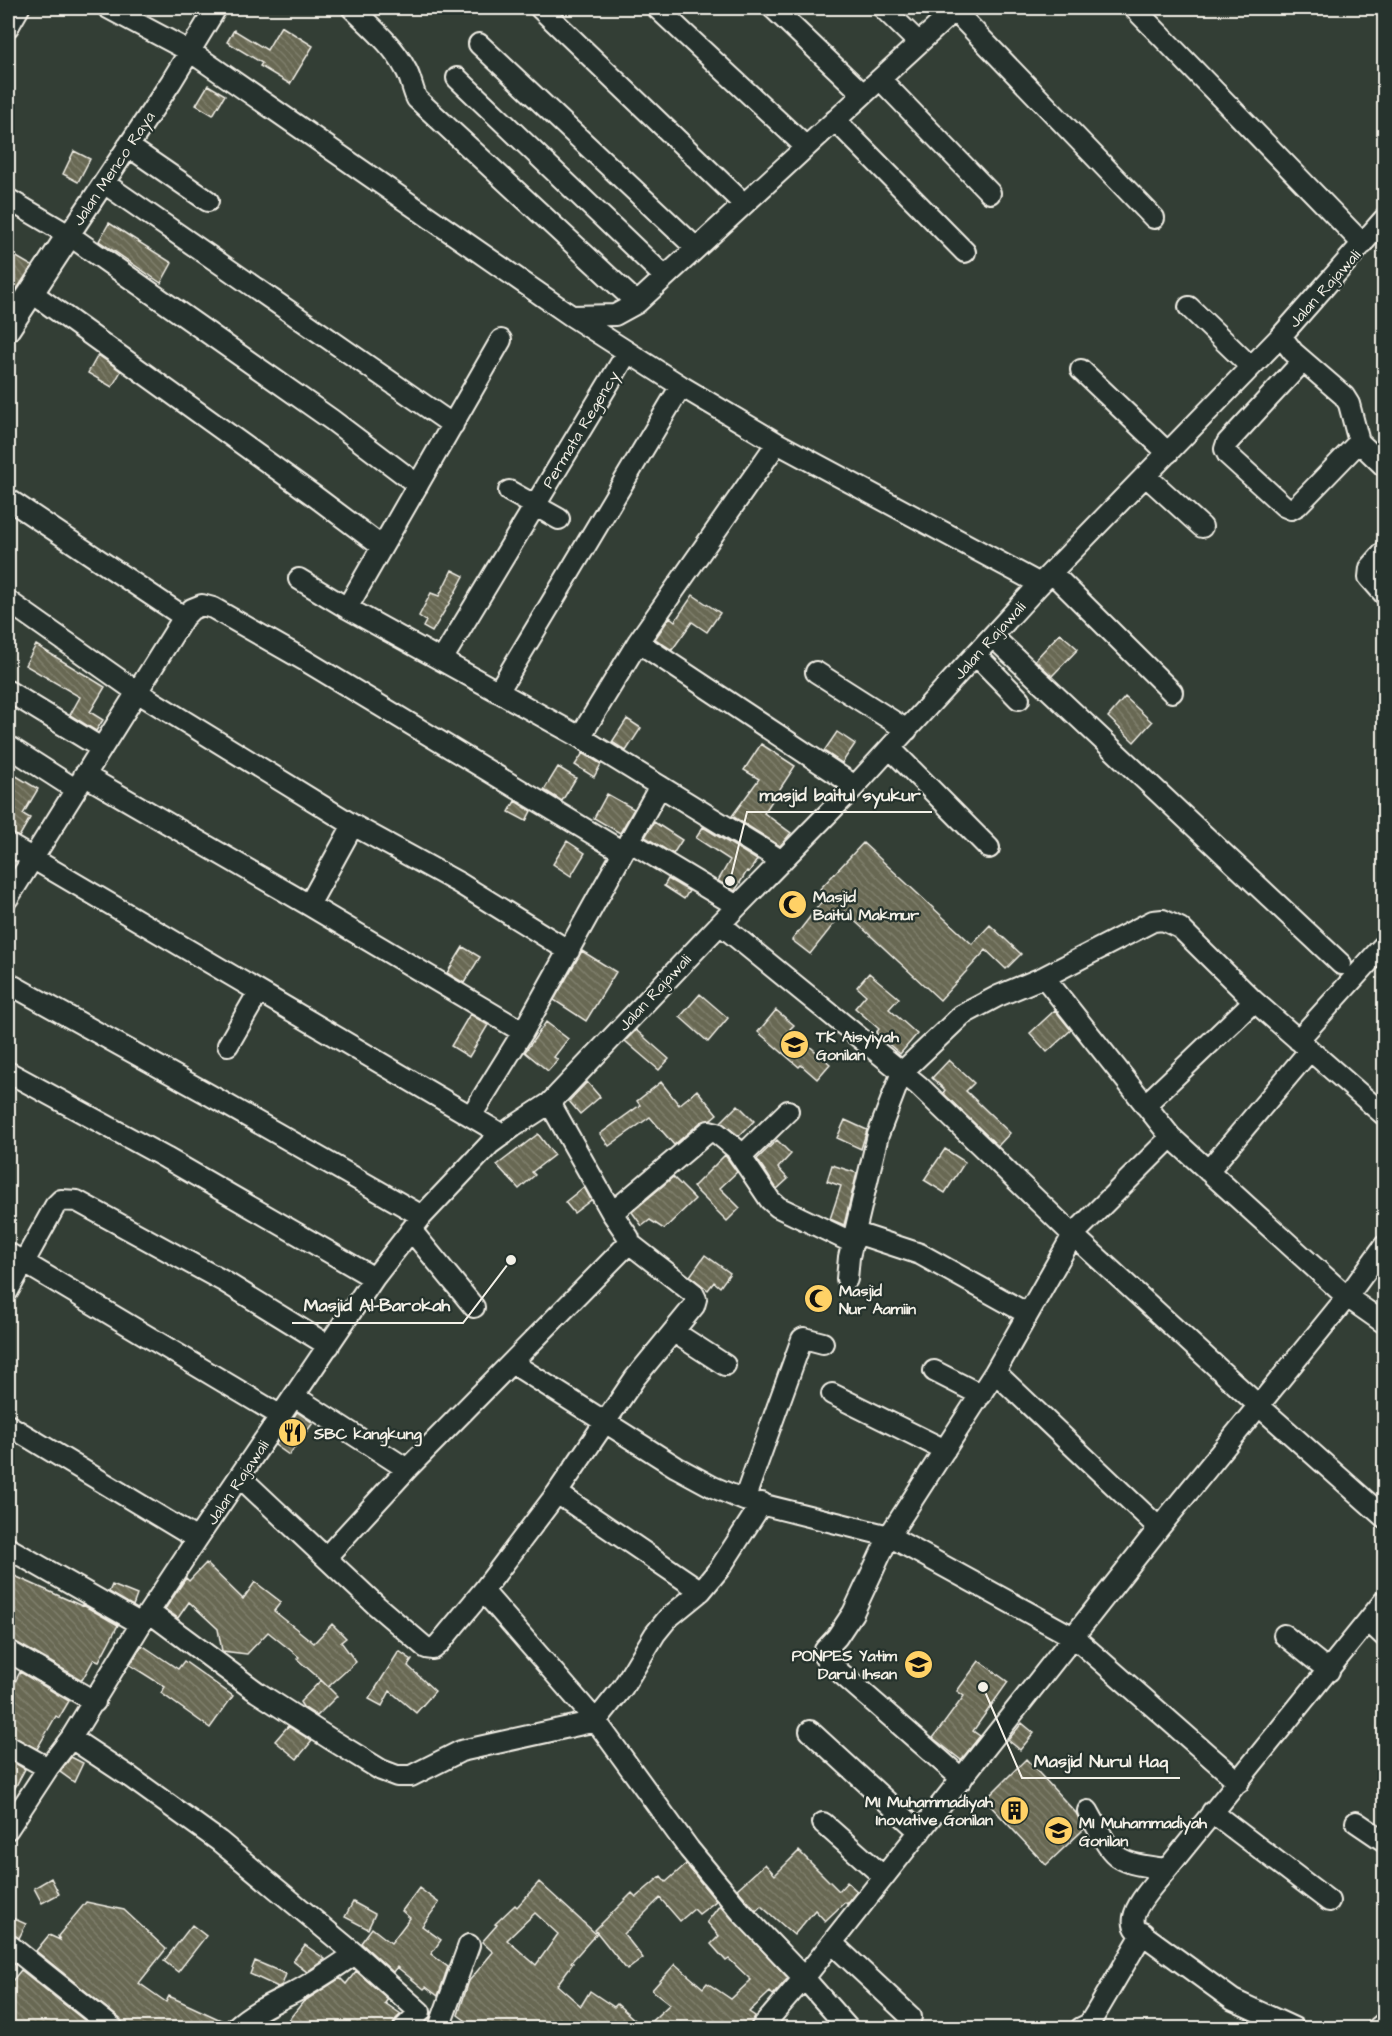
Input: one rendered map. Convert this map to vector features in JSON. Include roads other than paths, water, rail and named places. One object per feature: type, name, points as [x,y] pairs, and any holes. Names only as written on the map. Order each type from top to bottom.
[{"type":"main road","name":"Jalan Menco Raya","points":[[8,328],[69,235]]},
{"type":"street","points":[[8,27],[19,8]]},
{"type":"street","points":[[108,8],[190,52],[570,315],[681,386],[777,442],[1046,578],[1172,692]]},
{"type":"street","name":"Jalan Menco Raya","points":[[69,235],[190,52],[216,8]]},
{"type":"street","points":[[352,8],[398,56],[407,71],[417,99],[630,308]]},
{"type":"street","points":[[540,8],[744,204]]},
{"type":"street","points":[[657,8],[806,147]]},
{"type":"street","points":[[773,8],[863,94]]},
{"type":"street","points":[[883,8],[919,43]]},
{"type":"street","points":[[1134,8],[1363,244]]},
{"type":"street","points":[[570,315],[596,316],[630,308],[919,43],[951,10],[1154,218]]},
{"type":"street","points":[[479,44],[696,248]]},
{"type":"street","points":[[458,78],[666,277]]},
{"type":"street","points":[[880,79],[990,194]]},
{"type":"street","points":[[835,120],[965,252]]},
{"type":"street","points":[[128,146],[208,201]]},
{"type":"street","points":[[104,183],[453,425]]},
{"type":"street","points":[[8,199],[69,235],[332,420],[418,485]]},
{"type":"street","name":"Jalan Rajawali","points":[[8,1829],[95,1702],[145,1618],[197,1539],[374,1278],[416,1223],[490,1144],[550,1103],[737,906],[855,786],[1046,578],[1251,368],[1384,219]]},
{"type":"street","points":[[31,292],[381,546]]},
{"type":"street","points":[[1189,307],[1251,368]]},
{"type":"street","name":"Permata Regency","points":[[446,653],[534,506],[621,349],[616,326],[630,308]]},
{"type":"street","points":[[1281,336],[1293,352],[1344,396],[1349,404],[1359,442],[1384,466]]},
{"type":"street","points":[[347,608],[501,340]]},
{"type":"street","points":[[1304,361],[1227,443],[1225,449],[1228,455],[1284,506],[1291,509],[1298,505],[1359,442]]},
{"type":"street","points":[[1081,370],[1168,453]]},
{"type":"street","points":[[498,692],[681,386]]},
{"type":"street","points":[[580,736],[638,642],[777,442]]},
{"type":"street","points":[[1146,476],[1202,527]]},
{"type":"street","name":"Permata Regency","points":[[509,491],[559,519]]},
{"type":"street","points":[[8,499],[184,617]]},
{"type":"street","points":[[1384,552],[1370,568],[1369,577],[1384,594]]},
{"type":"street","points":[[299,579],[347,608],[580,736],[782,861]]},
{"type":"street","points":[[8,601],[137,692],[353,825],[459,883],[569,951]]},
{"type":"street","points":[[8,898],[184,617],[192,609],[202,605],[213,608],[626,846],[737,906]]},
{"type":"street","points":[[993,637],[1341,964]]},
{"type":"street","points":[[638,642],[855,786]]},
{"type":"street","points":[[976,655],[1019,699]]},
{"type":"street","points":[[816,672],[907,730]]},
{"type":"street","points":[[8,691],[101,748]]},
{"type":"street","points":[[8,746],[309,905],[523,1032]]},
{"type":"street","points":[[890,748],[989,848]]},
{"type":"street","points":[[471,1116],[523,1032],[660,786]]},
{"type":"street","points":[[309,905],[353,825]]},
{"type":"street","points":[[8,844],[503,1135]]},
{"type":"street","points":[[847,1279],[878,1134],[902,1072],[962,1015],[1153,921],[1163,920],[1180,928],[1254,1001],[1384,1115]]},
{"type":"street","points":[[720,924],[919,1086],[1073,1235],[1258,1406],[1384,1517]]},
{"type":"street","points":[[1208,1171],[1384,945]]},
{"type":"street","points":[[1044,976],[1171,1137],[1347,1297],[1384,1323]]},
{"type":"street","points":[[8,983],[208,1094],[416,1223],[474,1307]]},
{"type":"street","points":[[228,1045],[258,993]]},
{"type":"street","points":[[1145,1105],[1254,1001]]},
{"type":"street","points":[[8,1072],[176,1164],[374,1278]]},
{"type":"street","points":[[240,1477],[377,1606],[430,1650],[439,1644],[483,1591],[557,1493],[635,1378],[674,1332],[694,1306],[696,1299],[693,1293],[629,1243],[629,1238],[612,1213],[550,1103]]},
{"type":"street","points":[[736,1151],[746,1152],[788,1111]]},
{"type":"street","points":[[612,1213],[709,1131],[717,1133],[736,1151],[770,1200],[778,1207],[854,1238],[920,1254],[1028,1314]]},
{"type":"street","points":[[962,1779],[828,1662],[824,1656],[825,1650],[853,1613],[889,1536],[981,1395],[1073,1235],[1171,1137]]},
{"type":"street","points":[[8,1291],[16,1258],[55,1206],[61,1200],[77,1201],[225,1282],[329,1346]]},
{"type":"street","points":[[326,1557],[407,1469],[629,1243]]},
{"type":"street","points":[[761,2028],[804,1978],[1075,1638],[1159,1528],[1347,1297],[1384,1246]]},
{"type":"street","points":[[16,1258],[281,1416]]},
{"type":"street","points":[[674,1332],[725,1365]]},
{"type":"street","points":[[8,1548],[145,1618],[381,1770],[397,1776],[411,1776],[461,1751],[596,1721],[623,1687],[655,1634],[668,1618],[701,1591],[720,1568],[753,1501],[802,1340],[804,1338],[824,1343]]},
{"type":"street","points":[[512,1363],[676,1467],[713,1487],[753,1501],[889,1536],[1075,1638],[1239,1782]]},
{"type":"street","points":[[934,1371],[981,1395]]},
{"type":"street","points":[[995,1372],[1159,1528]]},
{"type":"street","points":[[832,1394],[945,1450]]},
{"type":"street","points":[[294,1396],[407,1469]]},
{"type":"street","points":[[8,1425],[197,1539]]},
{"type":"street","points":[[557,1493],[701,1591]]},
{"type":"street","points":[[483,1591],[596,1721],[688,1849],[741,1912],[848,2028]]},
{"type":"street","points":[[1294,2028],[1233,2000],[1140,1940],[1133,1926],[1136,1908],[1384,1601]]},
{"type":"street","points":[[1368,1622],[1384,1636]]},
{"type":"street","points":[[1284,1635],[1329,1671]]},
{"type":"street","points":[[8,1650],[95,1702]]},
{"type":"street","points":[[810,1731],[920,1832]]},
{"type":"street","points":[[71,1738],[219,1841],[356,1954],[439,2028],[469,1945]]},
{"type":"street","points":[[8,1746],[48,1768]]},
{"type":"street","points":[[1088,1811],[1116,1858],[1126,1863],[1167,1869]]},
{"type":"street","points":[[1212,1812],[1329,1901]]},
{"type":"street","points":[[1356,1822],[1384,1841]]},
{"type":"street","points":[[823,1823],[884,1877]]},
{"type":"street","points":[[1081,2028],[1089,2024],[1140,1940]]},
{"type":"street","points":[[832,1943],[911,2017]]},
{"type":"street","points":[[8,1944],[100,2025]]},
{"type":"street","points":[[236,2028],[268,2004],[296,1991],[356,1954]]},
{"type":"street","points":[[404,2028],[420,2012]]},
{"type":"street","points":[[1378,2028],[1384,2024]]},
{"type":"place","name":"masjid baitul syukur","points":[[730,881]]},
{"type":"place","name":"Masjid Baitul Makmur","points":[[792,905]]},
{"type":"place","name":"TK Aisyiyah Gonilan","points":[[795,1045]]},
{"type":"place","name":"Masjid Al-Barokah","points":[[511,1260]]},
{"type":"place","name":"Masjid Nur Aamiin","points":[[818,1299]]},
{"type":"place","name":"SBC kangkung","points":[[293,1433]]},
{"type":"place","name":"PONPES Yatim Darul Ihsan","points":[[918,1664]]},
{"type":"place","name":"Masjid Nurul Haq","points":[[983,1687]]},
{"type":"place","name":"MI Muhammadiyah Inovative Gonilan","points":[[1014,1810]]},
{"type":"place","name":"MI Muhammadiyah Gonilan","points":[[1058,1831]]}]
